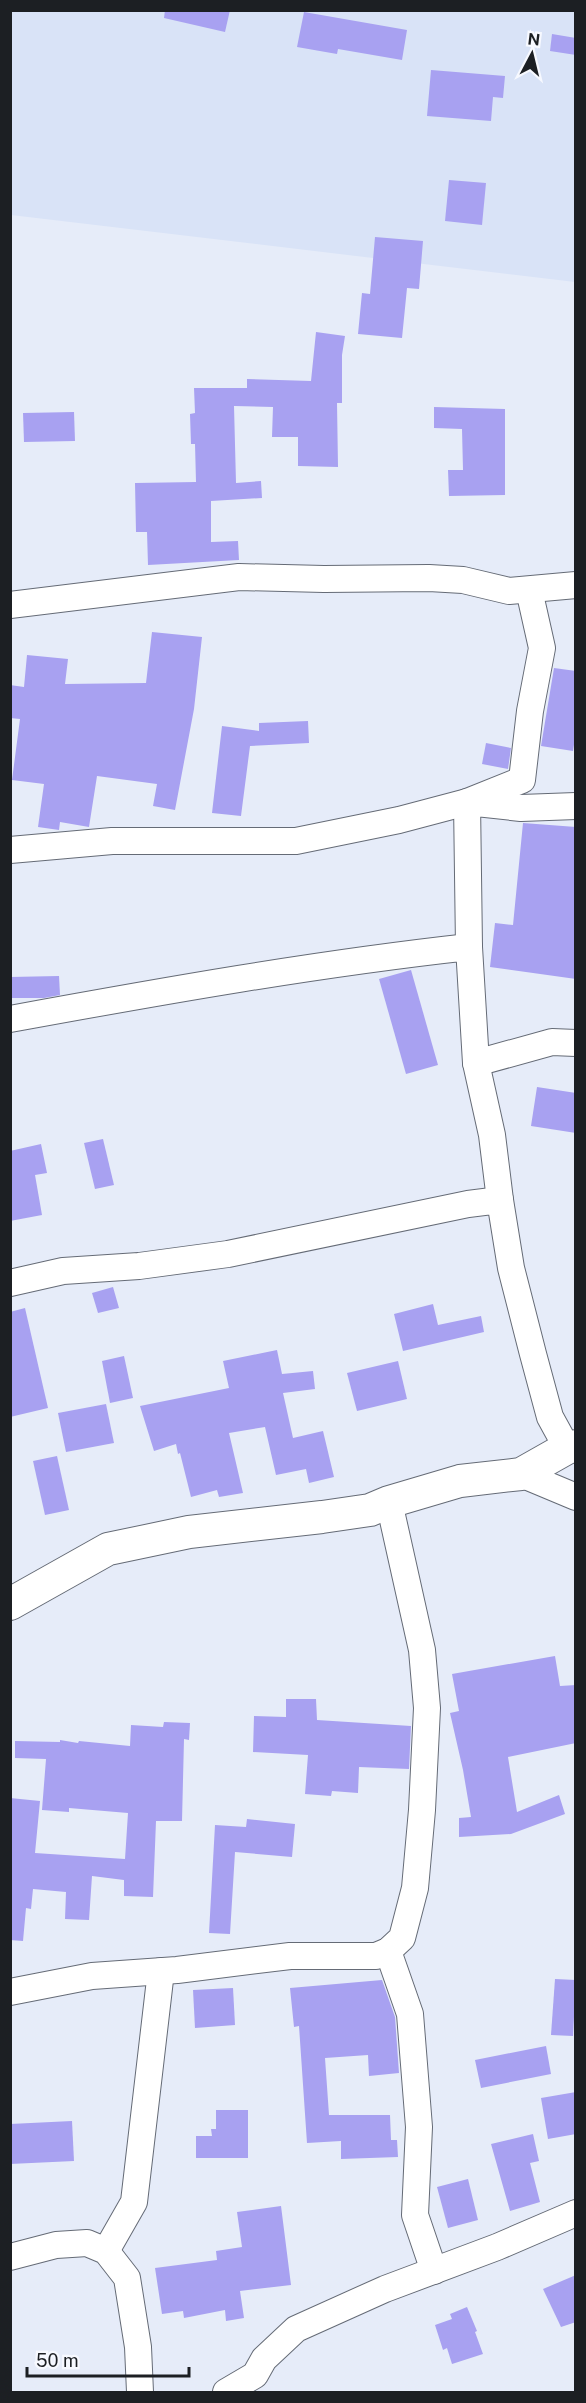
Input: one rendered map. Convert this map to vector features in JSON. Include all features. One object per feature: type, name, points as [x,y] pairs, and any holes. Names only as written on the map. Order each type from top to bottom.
[{"type":"street","points":[[10,605],[238,577],[429,578],[463,580],[509,591],[576,585]]},
{"type":"street","points":[[10,850],[112,841],[297,841],[399,820],[467,802],[522,780],[530,711],[543,648],[529,590]]},
{"type":"street","points":[[467,802],[521,808],[576,806]]},
{"type":"street","points":[[10,1604],[108,1549],[189,1532],[341,1515],[370,1509],[460,1480],[521,1474],[571,1447],[550,1417],[511,1269],[492,1135],[476,1064],[469,947],[467,802]]},
{"type":"street","points":[[10,1019],[358,959],[469,947]]},
{"type":"street","points":[[476,1064],[552,1042],[576,1043]]},
{"type":"street","points":[[10,1283],[63,1271],[139,1266],[228,1254],[468,1204],[500,1200]]},
{"type":"street","points":[[521,1474],[576,1497]]},
{"type":"street","points":[[10,1992],[92,1976],[161,1971],[290,1956],[376,1956],[388,1951],[402,1938],[415,1888],[427,1708],[422,1650],[389,1502]]},
{"type":"street","points":[[388,1951],[410,2013],[419,2127],[415,2215],[434,2271]]},
{"type":"street","points":[[106,2251],[134,2202],[161,1971]]},
{"type":"street","points":[[226,2392],[261,2384],[264,2359],[296,2329],[385,2289],[497,2247],[576,2213]]},
{"type":"street","points":[[10,2257],[56,2245],[87,2243],[106,2251],[126,2278],[138,2347],[140,2392]]},
{"type":"shaded area","points":[[11,11],[575,11],[575,282],[11,215]]},
{"type":"building","points":[[165,10],[230,10],[225,32],[164,18]]},
{"type":"building","points":[[304,12],[407,30],[402,60],[338,49],[337,54],[297,47]]},
{"type":"building","points":[[552,34],[576,38],[576,55],[550,51]]},
{"type":"building","points":[[431,70],[505,76],[503,98],[493,97],[491,121],[427,116]]},
{"type":"building","points":[[449,180],[486,183],[482,225],[445,221]]},
{"type":"building","points":[[375,237],[423,241],[419,289],[407,288],[402,338],[358,334],[362,293],[370,294]]},
{"type":"building","points":[[316,332],[345,336],[342,355],[342,403],[337,403],[338,467],[298,466],[298,437],[272,437],[273,407],[234,406],[236,483],[261,481],[262,498],[211,501],[211,542],[238,541],[239,560],[148,565],[147,532],[136,532],[135,483],[196,482],[195,444],[191,444],[190,414],[195,413],[194,388],[247,388],[247,379],[311,381]]},
{"type":"building","points":[[434,407],[505,409],[505,495],[449,496],[448,470],[463,470],[462,429],[434,428]]},
{"type":"building","points":[[74,412],[75,441],[24,442],[23,413]]},
{"type":"building","points":[[152,632],[202,637],[194,709],[175,810],[153,806],[157,784],[97,776],[89,827],[60,822],[59,830],[38,827],[44,784],[12,780],[20,719],[10,718],[10,685],[24,687],[27,655],[68,659],[65,684],[146,683]]},
{"type":"building","points":[[554,668],[576,671],[576,732],[573,751],[541,746]]},
{"type":"building","points":[[308,721],[309,743],[250,746],[241,816],[212,813],[222,726],[259,731],[259,723]]},
{"type":"building","points":[[486,743],[511,748],[508,769],[482,764]]},
{"type":"building","points":[[523,823],[576,827],[576,979],[490,967],[495,923],[513,925]]},
{"type":"building","points":[[411,970],[438,1065],[406,1074],[379,979]]},
{"type":"building","points":[[59,976],[60,995],[44,998],[10,998],[10,977]]},
{"type":"building","points":[[537,1087],[576,1093],[576,1133],[531,1126]]},
{"type":"building","points":[[103,1139],[114,1185],[95,1189],[84,1143]]},
{"type":"building","points":[[41,1144],[47,1173],[35,1175],[42,1215],[10,1221],[10,1151]]},
{"type":"building","points":[[113,1287],[119,1308],[98,1313],[92,1293]]},
{"type":"building","points":[[433,1304],[438,1325],[481,1316],[484,1332],[403,1351],[394,1314]]},
{"type":"building","points":[[25,1308],[48,1408],[10,1417],[10,1312]]},
{"type":"building","points":[[277,1350],[282,1374],[313,1371],[315,1389],[283,1393],[293,1438],[323,1431],[334,1477],[309,1483],[306,1469],[276,1475],[265,1427],[229,1433],[243,1493],[219,1497],[217,1490],[191,1497],[176,1444],[154,1451],[140,1406],[229,1388],[223,1361]]},
{"type":"building","points":[[124,1356],[133,1398],[110,1403],[102,1361]]},
{"type":"building","points":[[398,1361],[407,1399],[357,1411],[347,1373]]},
{"type":"building","points":[[106,1404],[114,1443],[66,1452],[58,1413]]},
{"type":"building","points":[[57,1456],[69,1510],[45,1515],[33,1461]]},
{"type":"building","points":[[555,1656],[560,1686],[576,1685],[576,1743],[508,1757],[517,1812],[559,1795],[565,1814],[511,1834],[459,1837],[459,1818],[471,1817],[450,1713],[459,1711],[452,1674]]},
{"type":"building","points":[[286,1699],[316,1699],[317,1720],[411,1726],[409,1769],[359,1767],[358,1793],[332,1791],[331,1796],[305,1794],[308,1755],[253,1752],[254,1716],[286,1717]]},
{"type":"building","points":[[164,1722],[190,1723],[189,1740],[184,1739],[182,1821],[156,1821],[153,1897],[124,1896],[124,1880],[92,1876],[89,1920],[65,1919],[66,1892],[33,1889],[31,1909],[26,1908],[23,1941],[10,1940],[10,1798],[40,1801],[35,1853],[125,1859],[128,1813],[69,1808],[69,1812],[42,1810],[46,1759],[15,1758],[15,1741],[60,1742],[60,1740],[130,1746],[131,1725],[163,1727]]},
{"type":"building","points":[[247,1819],[295,1824],[292,1857],[235,1852],[230,1934],[209,1933],[215,1825],[246,1827]]},
{"type":"building","points":[[555,1979],[576,1980],[573,2036],[551,2035]]},
{"type":"building","points":[[382,1980],[395,2017],[399,2073],[369,2076],[368,2055],[325,2058],[329,2115],[390,2115],[391,2140],[397,2140],[398,2157],[341,2159],[341,2141],[307,2143],[299,2026],[294,2027],[290,1988]]},
{"type":"building","points":[[233,1988],[235,2025],[195,2028],[193,1990]]},
{"type":"building","points":[[546,2046],[551,2074],[481,2088],[475,2060]]},
{"type":"building","points":[[576,2092],[576,2134],[548,2139],[541,2098]]},
{"type":"building","points":[[216,2110],[248,2110],[248,2158],[196,2158],[196,2136],[212,2136],[211,2129],[216,2129]]},
{"type":"building","points":[[72,2121],[74,2161],[10,2164],[10,2124]]},
{"type":"building","points":[[533,2134],[539,2161],[530,2163],[540,2202],[510,2211],[491,2144]]},
{"type":"building","points":[[468,2179],[478,2220],[448,2228],[437,2187]]},
{"type":"building","points":[[281,2206],[291,2285],[240,2291],[244,2318],[226,2321],[225,2310],[184,2318],[183,2311],[162,2314],[155,2268],[217,2260],[216,2251],[242,2247],[237,2212]]},
{"type":"building","points":[[576,2275],[576,2322],[561,2327],[543,2289]]},
{"type":"building","points":[[467,2307],[483,2354],[452,2364],[447,2348],[443,2350],[435,2325],[452,2319],[450,2314]]}]
